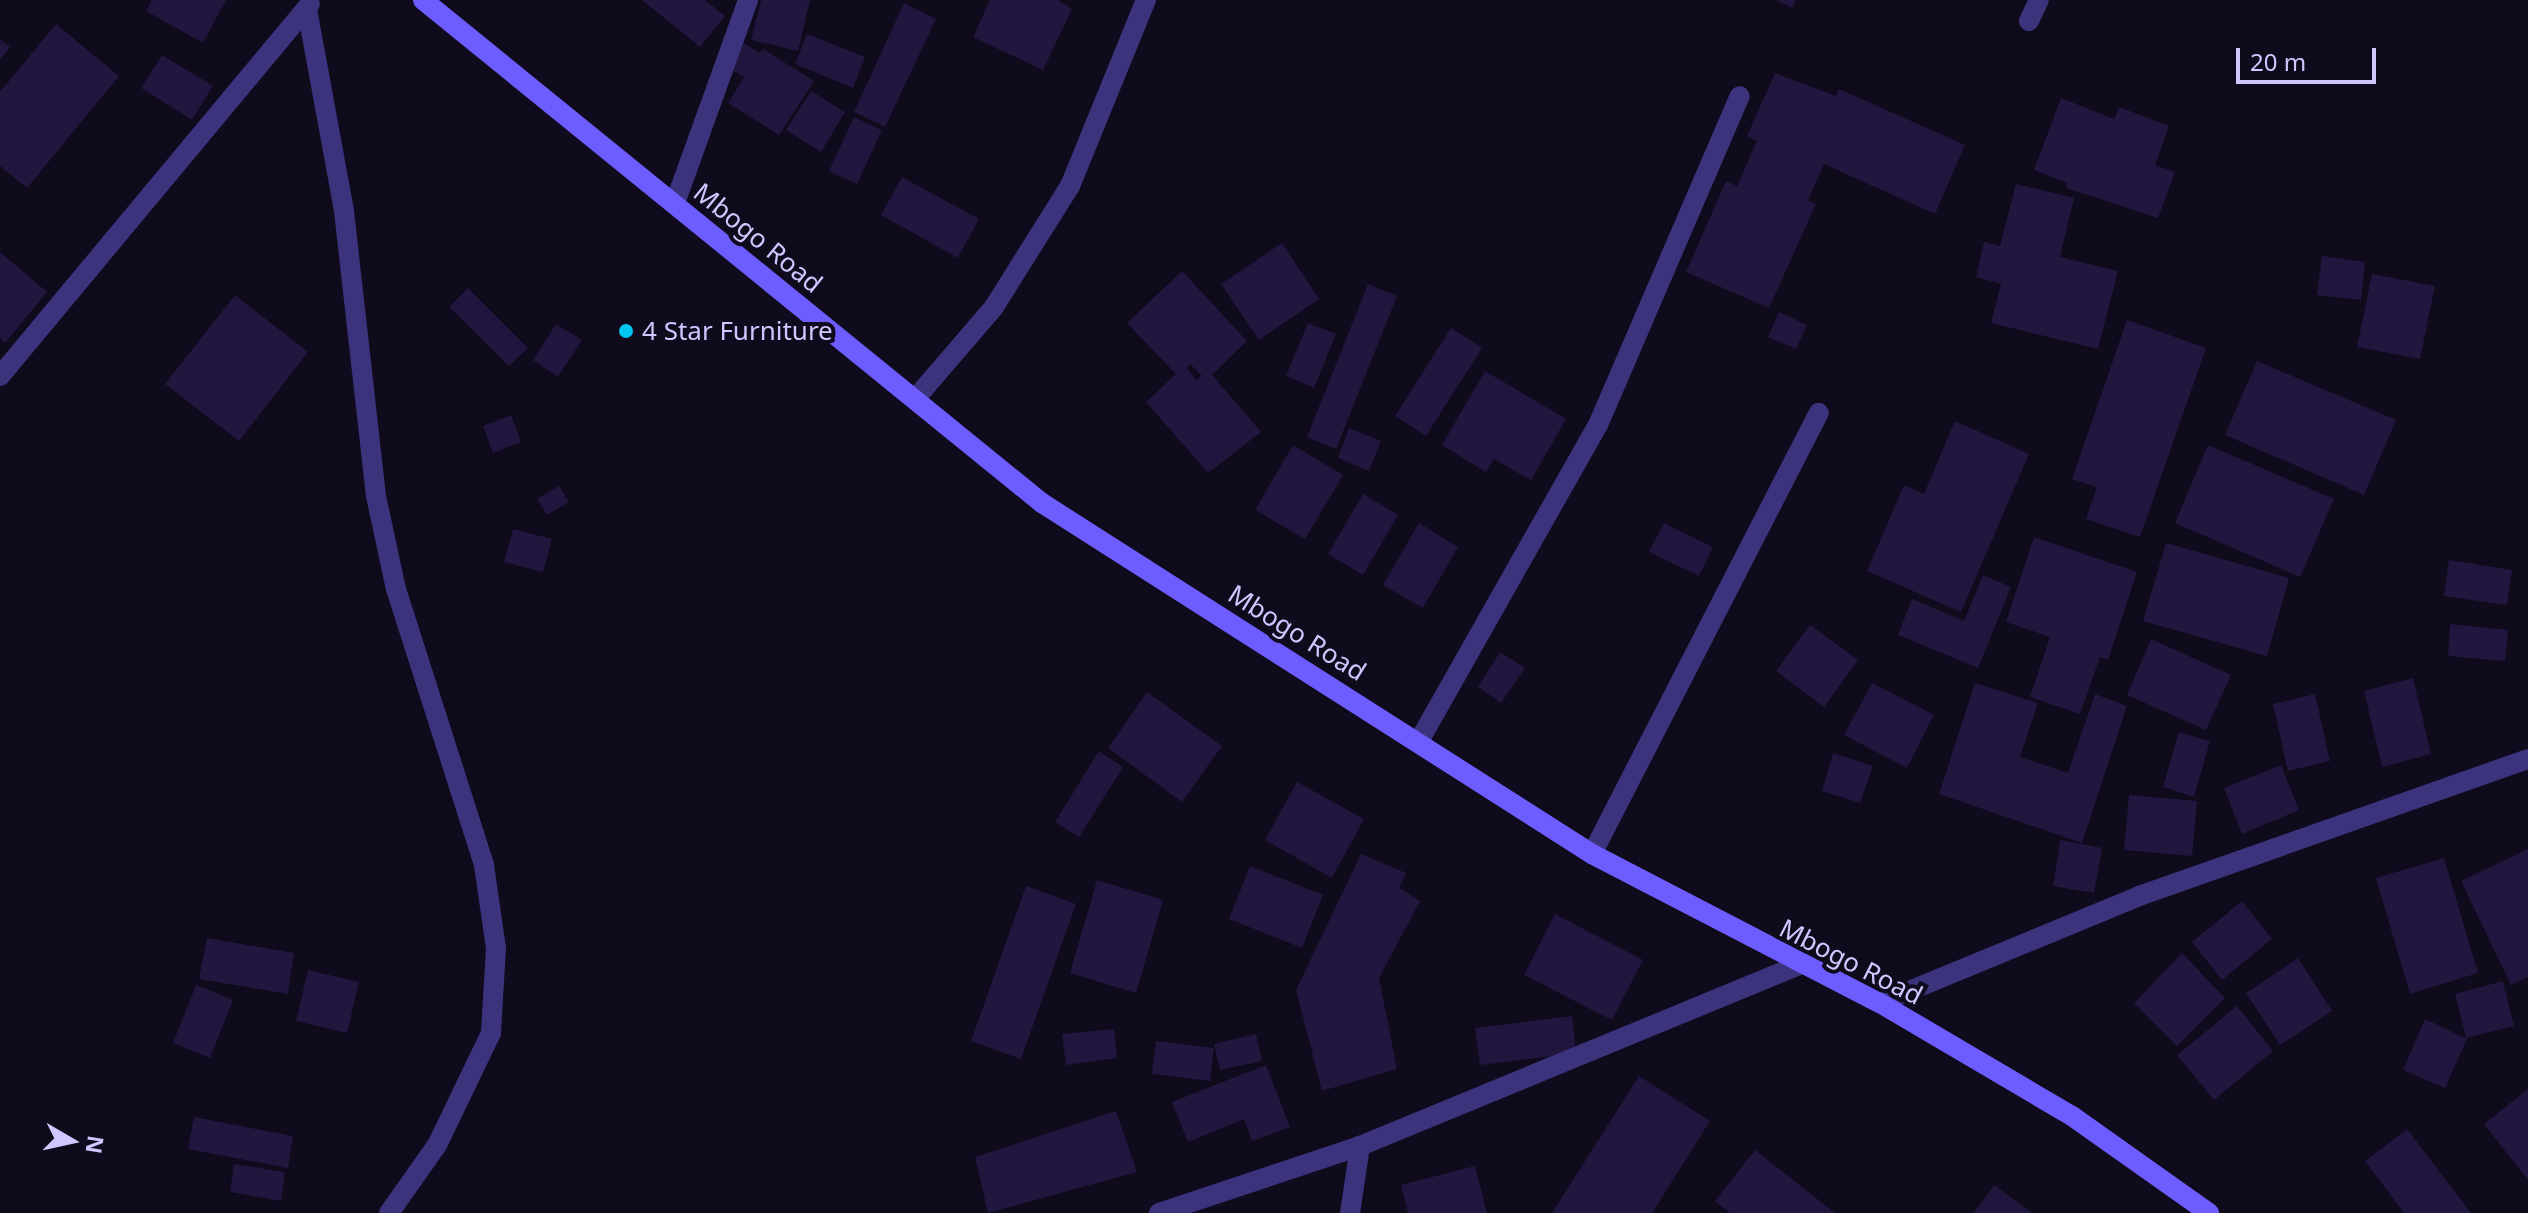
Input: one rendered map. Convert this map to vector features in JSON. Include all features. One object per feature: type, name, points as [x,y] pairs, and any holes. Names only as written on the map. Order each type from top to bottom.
[{"type":"main road","name":"Mbogo Road","points":[[423,0],[1042,503],[1592,854],[1799,965],[1880,1003],[2072,1116],[2209,1213]]},
{"type":"street","points":[[675,203],[748,0]]},
{"type":"street","points":[[915,399],[994,307],[1070,186],[1146,0]]},
{"type":"street","points":[[2029,21],[2039,0]]},
{"type":"street","points":[[0,376],[310,4]]},
{"type":"street","points":[[310,4],[344,211],[376,496],[396,589],[484,865],[496,948],[491,1033],[437,1145],[389,1213]]},
{"type":"street","points":[[1419,741],[1598,425],[1740,96]]},
{"type":"street","points":[[1592,854],[1819,413]]},
{"type":"street","points":[[1880,1003],[2139,896],[2528,759]]},
{"type":"street","points":[[1159,1213],[1360,1146],[1799,965]]},
{"type":"street","points":[[1350,1213],[1360,1146]]},
{"type":"building","points":[[152,0],[226,0],[203,43],[146,11]]},
{"type":"building","points":[[642,0],[705,0],[725,16],[700,47]]},
{"type":"building","points":[[761,0],[810,0],[798,51],[751,40]]},
{"type":"building","points":[[990,0],[1058,0],[1072,9],[1043,70],[973,37]]},
{"type":"building","points":[[1776,0],[1796,0],[1792,8]]},
{"type":"building","points":[[904,3],[936,19],[885,127],[854,112]]},
{"type":"building","points":[[56,24],[119,76],[27,188],[0,166],[0,92]]},
{"type":"building","points":[[807,34],[865,57],[853,88],[795,64]]},
{"type":"building","points":[[0,39],[10,47],[0,60]]},
{"type":"building","points":[[744,43],[759,53],[763,49],[814,81],[779,135],[728,103],[744,77],[729,68]]},
{"type":"building","points":[[162,55],[213,86],[192,120],[141,88]]},
{"type":"building","points":[[1775,73],[1836,96],[1839,89],[1965,145],[1935,214],[1824,164],[1808,200],[1816,204],[1769,308],[1686,272],[1726,181],[1737,186],[1757,141],[1747,136]]},
{"type":"building","points":[[811,91],[845,112],[821,152],[786,130]]},
{"type":"building","points":[[2061,98],[2114,119],[2119,107],[2169,126],[2155,165],[2175,172],[2158,218],[2066,188],[2067,183],[2034,170]]},
{"type":"building","points":[[854,117],[882,130],[857,184],[829,171]]},
{"type":"building","points":[[902,177],[979,219],[958,258],[881,215]]},
{"type":"building","points":[[2016,184],[2074,198],[2060,257],[2118,271],[2098,349],[1991,323],[2001,284],[1976,277],[1984,242],[2000,246]]},
{"type":"building","points":[[1282,243],[1319,299],[1259,340],[1221,284]]},
{"type":"building","points":[[0,252],[47,292],[5,343],[0,338]]},
{"type":"building","points":[[2322,256],[2365,262],[2361,300],[2317,295]]},
{"type":"building","points":[[1182,271],[1247,341],[1212,375],[1261,432],[1208,473],[1146,402],[1176,374],[1127,323]],"holes":[[[1190,364],[1202,376],[1196,380],[1187,368]]]},
{"type":"building","points":[[2372,274],[2435,286],[2420,359],[2357,347]]},
{"type":"building","points":[[1368,284],[1397,296],[1336,449],[1307,437]]},
{"type":"building","points":[[468,288],[528,348],[509,366],[449,307]]},
{"type":"building","points":[[235,295],[308,352],[239,441],[165,384]]},
{"type":"building","points":[[1779,312],[1807,325],[1796,349],[1768,337]]},
{"type":"building","points":[[2127,320],[2206,348],[2140,537],[2086,519],[2097,487],[2072,479]]},
{"type":"building","points":[[1308,323],[1336,334],[1314,388],[1286,376]]},
{"type":"building","points":[[556,324],[582,340],[558,377],[533,360]]},
{"type":"building","points":[[1451,328],[1482,348],[1426,436],[1395,416]]},
{"type":"building","points":[[2257,361],[2396,420],[2364,495],[2225,435]]},
{"type":"building","points":[[1485,371],[1566,419],[1531,480],[1494,459],[1486,472],[1442,445]]},
{"type":"building","points":[[511,415],[521,442],[493,453],[483,426]]},
{"type":"building","points":[[1955,421],[2029,454],[1961,612],[1867,571],[1904,485],[1924,494]]},
{"type":"building","points":[[1349,428],[1381,441],[1369,471],[1338,458]]},
{"type":"building","points":[[1293,445],[1343,475],[1305,539],[1255,510]]},
{"type":"building","points":[[2208,445],[2334,499],[2300,577],[2175,523]]},
{"type":"building","points":[[559,486],[569,502],[547,515],[537,499]]},
{"type":"building","points":[[1363,494],[1398,515],[1363,575],[1328,554]]},
{"type":"building","points":[[1419,523],[1458,547],[1423,608],[1383,585]]},
{"type":"building","points":[[1664,523],[1713,547],[1699,576],[1649,552]]},
{"type":"building","points":[[513,529],[552,539],[543,572],[504,562]]},
{"type":"building","points":[[2034,537],[2137,572],[2108,660],[2100,657],[2080,714],[2030,697],[2050,637],[2006,622]]},
{"type":"building","points":[[2166,543],[2289,578],[2267,656],[2143,621]]},
{"type":"building","points":[[2449,560],[2512,570],[2507,605],[2444,596]]},
{"type":"building","points":[[1983,575],[2011,587],[1978,668],[1898,635],[1912,599],[1964,621]]},
{"type":"building","points":[[2450,624],[2508,630],[2505,661],[2448,656]]},
{"type":"building","points":[[1810,625],[1858,660],[1824,707],[1776,671]]},
{"type":"building","points":[[2151,639],[2231,675],[2206,730],[2127,695]]},
{"type":"building","points":[[1500,652],[1525,668],[1501,703],[1478,687]]},
{"type":"building","points":[[2413,678],[2431,754],[2382,767],[2364,691]]},
{"type":"building","points":[[1872,683],[1934,715],[1907,768],[1844,735]]},
{"type":"building","points":[[1975,683],[2038,703],[2020,757],[2068,773],[2095,694],[2127,706],[2082,843],[1939,794]]},
{"type":"building","points":[[1147,692],[1222,746],[1182,802],[1108,748]]},
{"type":"building","points":[[2315,694],[2330,761],[2288,771],[2273,704]]},
{"type":"building","points":[[2179,732],[2210,741],[2194,797],[2163,787]]},
{"type":"building","points":[[1099,751],[1123,767],[1079,837],[1055,822]]},
{"type":"building","points":[[1833,753],[1873,766],[1860,803],[1822,791]]},
{"type":"building","points":[[2281,765],[2299,810],[2242,834],[2224,788]]},
{"type":"building","points":[[1297,782],[1364,819],[1332,878],[1265,840]]},
{"type":"building","points":[[2129,795],[2197,801],[2192,856],[2124,850]]},
{"type":"building","points":[[2060,840],[2102,848],[2094,893],[2053,886]]},
{"type":"building","points":[[2528,849],[2528,977],[2511,985],[2461,881]]},
{"type":"building","points":[[1361,854],[1406,873],[1399,888],[1420,901],[1379,978],[1397,1069],[1322,1091],[1296,990]]},
{"type":"building","points":[[2444,858],[2478,973],[2410,994],[2376,878]]},
{"type":"building","points":[[1250,866],[1323,895],[1302,948],[1229,919]]},
{"type":"building","points":[[1097,880],[1163,900],[1136,993],[1070,973]]},
{"type":"building","points":[[1026,886],[1076,904],[1021,1059],[971,1041]]},
{"type":"building","points":[[2242,901],[2272,939],[2222,980],[2192,942]]},
{"type":"building","points":[[1555,914],[1643,960],[1612,1020],[1524,975]]},
{"type":"building","points":[[207,938],[294,953],[288,994],[199,979]]},
{"type":"building","points":[[2182,953],[2225,998],[2177,1046],[2134,1003]]},
{"type":"building","points":[[2298,958],[2332,1011],[2280,1045],[2246,993]]},
{"type":"building","points":[[308,970],[359,982],[347,1033],[296,1021]]},
{"type":"building","points":[[2503,981],[2514,1026],[2466,1038],[2455,994]]},
{"type":"building","points":[[196,985],[233,1000],[210,1058],[173,1043]]},
{"type":"building","points":[[2237,1006],[2273,1051],[2214,1100],[2177,1055]]},
{"type":"building","points":[[1572,1016],[1576,1053],[1480,1065],[1475,1028]]},
{"type":"building","points":[[2425,1019],[2467,1039],[2445,1088],[2403,1070]]},
{"type":"building","points":[[1114,1029],[1117,1058],[1066,1065],[1062,1034]]},
{"type":"building","points":[[1256,1034],[1262,1061],[1220,1070],[1214,1044]]},
{"type":"building","points":[[1156,1041],[1214,1048],[1210,1081],[1152,1074]]},
{"type":"building","points":[[1266,1065],[1290,1127],[1252,1141],[1244,1119],[1188,1142],[1172,1102]]},
{"type":"building","points":[[1639,1076],[1710,1121],[1652,1213],[1552,1213]]},
{"type":"building","points":[[2528,1089],[2528,1180],[2484,1124]]},
{"type":"building","points":[[1116,1111],[1137,1172],[988,1213],[975,1157]]},
{"type":"building","points":[[194,1117],[293,1136],[288,1168],[188,1149]]},
{"type":"building","points":[[2407,1129],[2471,1213],[2404,1213],[2365,1161]]},
{"type":"building","points":[[1755,1150],[1835,1213],[1730,1213],[1715,1201]]},
{"type":"building","points":[[234,1164],[285,1172],[281,1201],[230,1192]]},
{"type":"building","points":[[1475,1166],[1487,1213],[1408,1213],[1401,1185]]},
{"type":"building","points":[[1994,1185],[2032,1213],[1974,1213]]},
{"type":"place","name":"4 Star Furniture","points":[[626,331]]}]
